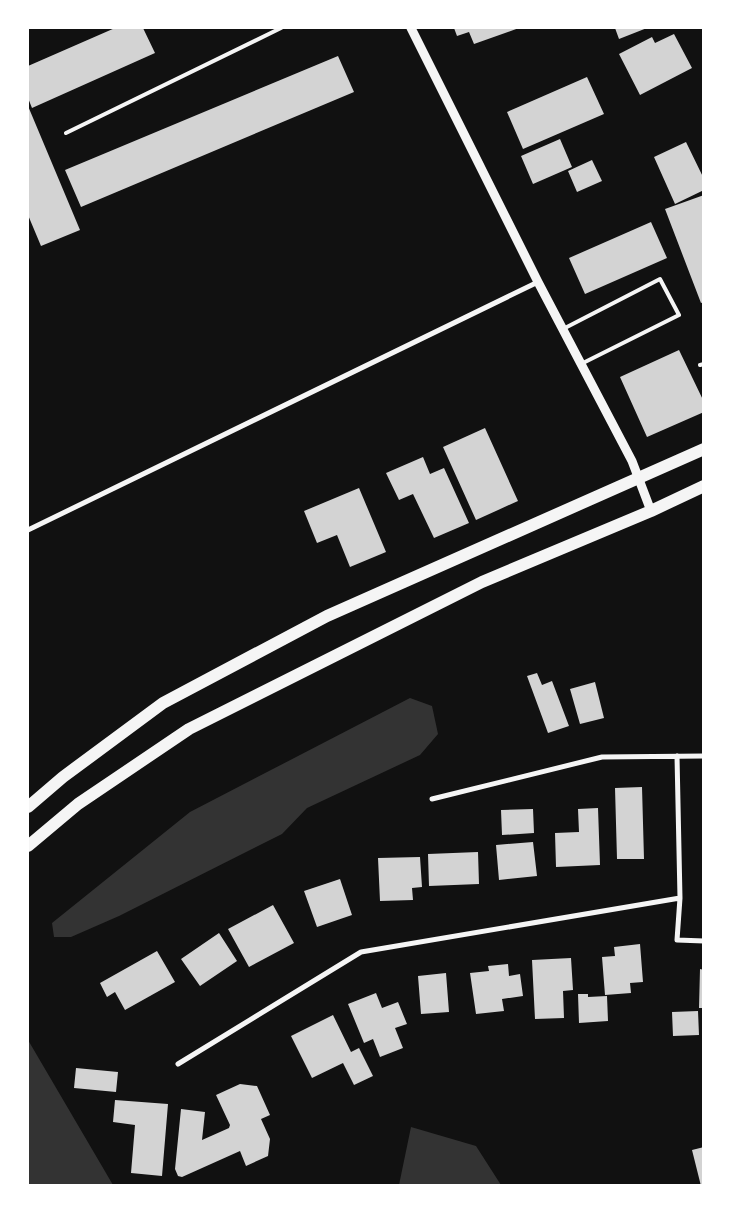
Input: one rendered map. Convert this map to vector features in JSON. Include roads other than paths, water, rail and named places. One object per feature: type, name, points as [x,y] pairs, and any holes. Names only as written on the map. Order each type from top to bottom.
[{"type":"main road","points":[[28,807],[62,777],[163,704],[328,616],[704,449]]},
{"type":"main road","points":[[28,846],[78,804],[189,729],[482,582],[651,511],[704,486]]},
{"type":"street","points":[[411,28],[538,282],[632,461],[651,511]]},
{"type":"street","points":[[28,530],[538,282]]},
{"type":"street","points":[[677,756],[680,898],[677,940],[704,941]]},
{"type":"street","points":[[432,800],[602,757],[704,756]]},
{"type":"street","points":[[178,1064],[361,952],[680,898]]},
{"type":"lane","points":[[66,133],[281,28]]},
{"type":"lane","points":[[563,329],[660,279],[679,315],[582,364]]}]
